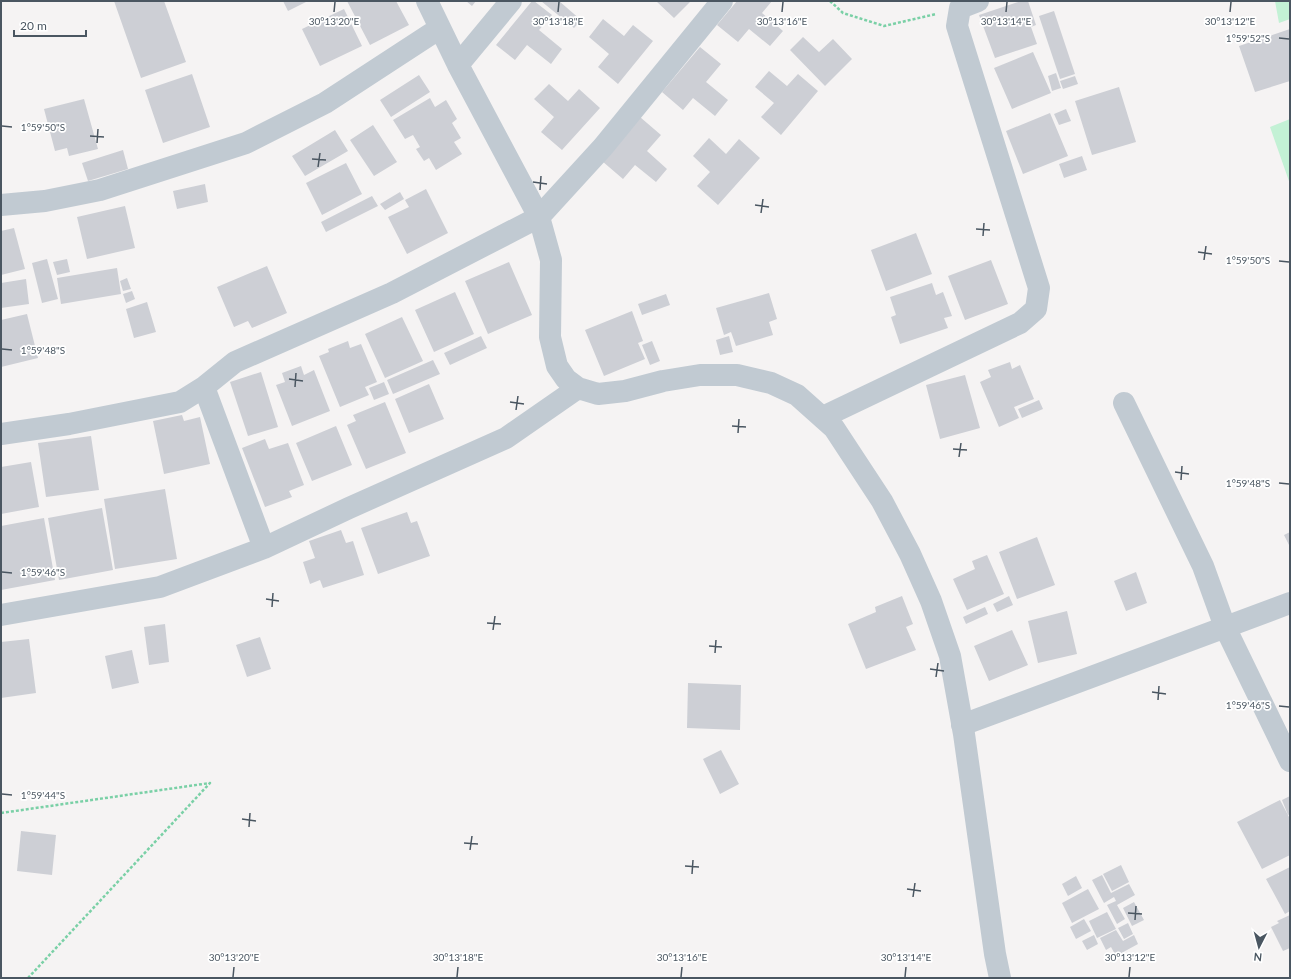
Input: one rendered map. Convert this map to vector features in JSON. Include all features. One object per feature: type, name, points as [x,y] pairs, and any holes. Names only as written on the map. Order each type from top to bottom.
[{"type":"street","points":[[427,1],[458,65],[539,216],[552,260],[550,337],[557,366],[566,379],[578,388],[598,394],[625,391],[663,381],[700,375],[737,375],[771,383],[797,395],[834,428],[882,501],[910,554],[931,601],[950,656],[962,725],[994,954],[1000,978]]},
{"type":"street","points":[[458,65],[511,1]]},
{"type":"street","points":[[1,434],[69,424],[180,402],[235,362],[392,293],[539,216],[603,147],[722,1]]},
{"type":"street","points":[[823,418],[1020,323],[1036,309],[1039,288],[957,26],[969,5]]},
{"type":"street","points":[[1,205],[45,202],[100,190],[246,143],[325,103],[440,28]]},
{"type":"street","points":[[204,386],[264,548]]},
{"type":"street","points":[[1,615],[160,587],[264,548],[349,508],[506,438],[578,388]]},
{"type":"street","points":[[1124,403],[1203,566],[1225,627],[1290,761]]},
{"type":"street","points":[[962,725],[1290,603]]},
{"type":"path","points":[[830,1],[844,13],[884,26],[969,5]]},
{"type":"path","points":[[1,813],[210,783],[28,978]]},
{"type":"green space","points":[[1275,1],[1290,1],[1290,19],[1279,23]]},
{"type":"green space","points":[[1290,119],[1290,184],[1270,127]]},
{"type":"building","points":[[114,1],[164,1],[186,62],[141,78]]},
{"type":"building","points":[[283,1],[308,1],[288,11]]},
{"type":"building","points":[[347,1],[396,1],[409,25],[370,45]]},
{"type":"building","points":[[466,1],[476,1],[472,6]]},
{"type":"building","points":[[532,1],[552,15],[539,30],[562,49],[551,64],[527,45],[515,60],[496,45]]},
{"type":"building","points":[[541,1],[559,1],[581,20],[574,28]]},
{"type":"building","points":[[656,1],[691,1],[674,18]]},
{"type":"building","points":[[737,1],[772,1],[762,13],[783,31],[770,46],[749,29],[738,42],[717,25]]},
{"type":"building","points":[[1021,1],[1028,1],[1036,25],[1031,27],[1037,44],[995,58],[979,15]]},
{"type":"building","points":[[344,9],[362,46],[320,66],[302,29]]},
{"type":"building","points":[[1054,11],[1075,74],[1060,79],[1039,16]]},
{"type":"building","points":[[603,19],[624,36],[633,25],[653,41],[618,84],[598,67],[609,54],[589,37]]},
{"type":"building","points":[[1290,29],[1290,81],[1255,92],[1239,46]]},
{"type":"building","points":[[803,37],[819,52],[833,39],[852,59],[825,86],[790,50]]},
{"type":"building","points":[[700,47],[721,64],[706,82],[728,100],[715,116],[693,98],[683,110],[662,92]]},
{"type":"building","points":[[1033,52],[1051,93],[1012,109],[994,68]]},
{"type":"building","points":[[769,71],[787,86],[798,74],[818,91],[781,135],[761,117],[774,103],[755,87]]},
{"type":"building","points":[[1056,73],[1061,88],[1052,91],[1048,76]]},
{"type":"building","points":[[192,74],[210,127],[163,143],[145,90]]},
{"type":"building","points":[[419,75],[430,92],[391,117],[380,100]]},
{"type":"building","points":[[1075,76],[1078,84],[1063,89],[1060,81]]},
{"type":"building","points":[[549,84],[568,101],[579,89],[600,108],[562,150],[541,132],[554,117],[534,99]]},
{"type":"building","points":[[1119,87],[1136,142],[1092,155],[1075,101]]},
{"type":"building","points":[[430,98],[435,107],[446,100],[457,119],[452,123],[461,138],[454,142],[462,154],[436,170],[429,158],[424,161],[416,149],[420,147],[413,135],[405,139],[393,120]]},
{"type":"building","points":[[84,99],[98,149],[69,156],[67,148],[55,151],[44,109]]},
{"type":"building","points":[[1066,109],[1071,121],[1059,125],[1054,114]]},
{"type":"building","points":[[1050,113],[1068,156],[1023,174],[1006,131]]},
{"type":"building","points":[[640,117],[661,135],[647,151],[667,169],[656,182],[635,165],[623,179],[602,161]]},
{"type":"building","points":[[373,125],[397,162],[374,176],[350,140]]},
{"type":"building","points":[[335,130],[348,151],[305,176],[292,156]]},
{"type":"building","points":[[709,138],[726,154],[739,139],[760,158],[718,205],[697,186],[710,172],[693,156]]},
{"type":"building","points":[[123,150],[128,169],[88,181],[82,163]]},
{"type":"building","points":[[1082,156],[1087,170],[1064,178],[1059,164]]},
{"type":"building","points":[[346,163],[362,194],[322,215],[306,183]]},
{"type":"building","points":[[205,184],[208,202],[177,209],[173,191]]},
{"type":"building","points":[[426,189],[448,233],[407,254],[388,217],[409,207],[405,200]]},
{"type":"building","points":[[400,192],[404,199],[385,210],[380,204]]},
{"type":"building","points":[[372,196],[378,206],[326,232],[321,222]]},
{"type":"building","points":[[125,206],[135,248],[87,259],[77,217]]},
{"type":"building","points":[[14,228],[25,269],[1,275],[1,231]]},
{"type":"building","points":[[916,233],[932,274],[886,291],[871,250]]},
{"type":"building","points":[[47,259],[58,299],[42,303],[32,263]]},
{"type":"building","points":[[67,259],[70,272],[57,275],[53,262]]},
{"type":"building","points":[[991,260],[1008,304],[965,320],[948,276]]},
{"type":"building","points":[[509,262],[532,315],[488,334],[465,281]]},
{"type":"building","points":[[267,266],[287,313],[252,328],[248,321],[234,327],[217,287]]},
{"type":"building","points":[[117,268],[121,294],[61,304],[57,278]]},
{"type":"building","points":[[127,278],[131,289],[123,291],[120,281]]},
{"type":"building","points":[[26,279],[29,304],[1,308],[1,283]]},
{"type":"building","points":[[932,283],[936,295],[943,292],[952,316],[944,318],[948,328],[900,344],[891,317],[896,315],[890,297]]},
{"type":"building","points":[[132,291],[135,299],[126,303],[123,294]]},
{"type":"building","points":[[455,292],[474,334],[434,352],[415,310]]},
{"type":"building","points":[[769,293],[777,319],[769,322],[773,335],[736,346],[731,332],[724,335],[716,308]]},
{"type":"building","points":[[666,294],[670,305],[642,315],[638,304]]},
{"type":"building","points":[[147,302],[156,332],[134,338],[126,309]]},
{"type":"building","points":[[632,311],[643,341],[638,343],[645,359],[604,376],[585,330]]},
{"type":"building","points":[[27,314],[38,358],[1,367],[1,320]]},
{"type":"building","points":[[402,317],[423,361],[385,378],[365,334]]},
{"type":"building","points":[[481,336],[487,348],[450,365],[444,353]]},
{"type":"building","points":[[729,336],[733,352],[720,355],[716,340]]},
{"type":"building","points":[[348,341],[350,348],[361,344],[377,382],[365,387],[369,395],[340,407],[319,356],[329,352],[328,349]]},
{"type":"building","points":[[652,341],[660,361],[650,365],[642,345]]},
{"type":"building","points":[[433,360],[440,374],[393,394],[387,380]]},
{"type":"building","points":[[1010,362],[1012,369],[1020,365],[1034,399],[1014,407],[1019,418],[999,427],[980,382],[991,377],[988,370]]},
{"type":"building","points":[[301,366],[304,375],[314,370],[330,411],[292,426],[276,385],[285,382],[282,373]]},
{"type":"building","points":[[261,372],[278,427],[248,436],[230,382]]},
{"type":"building","points":[[965,375],[980,428],[940,439],[926,385]]},
{"type":"building","points":[[384,382],[389,394],[374,400],[369,388]]},
{"type":"building","points":[[429,384],[444,419],[409,433],[395,399]]},
{"type":"building","points":[[1039,400],[1043,409],[1022,418],[1018,409]]},
{"type":"building","points":[[385,402],[406,453],[366,469],[347,425],[356,421],[353,415]]},
{"type":"building","points":[[182,415],[184,421],[200,417],[210,464],[164,474],[153,421]]},
{"type":"building","points":[[336,426],[352,465],[312,481],[296,443]]},
{"type":"building","points":[[91,436],[99,490],[46,497],[38,443]]},
{"type":"building","points":[[265,439],[269,449],[288,443],[304,485],[289,491],[292,497],[265,507],[242,448]]},
{"type":"building","points":[[31,462],[39,507],[1,514],[1,467]]},
{"type":"building","points":[[165,489],[177,559],[115,569],[104,499]]},
{"type":"building","points":[[102,508],[113,570],[59,580],[48,518]]},
{"type":"building","points":[[407,512],[411,523],[417,521],[430,556],[378,574],[361,528]]},
{"type":"building","points":[[44,518],[55,580],[1,590],[1,526]]},
{"type":"building","points":[[341,530],[346,543],[353,541],[364,575],[323,588],[320,580],[310,584],[303,562],[315,558],[309,541]]},
{"type":"building","points":[[1290,532],[1290,547],[1284,535]]},
{"type":"building","points":[[1037,537],[1055,585],[1017,599],[999,552]]},
{"type":"building","points":[[987,555],[1004,594],[967,610],[953,579],[975,569],[972,561]]},
{"type":"building","points":[[1136,572],[1147,603],[1126,611],[1114,581]]},
{"type":"building","points":[[902,596],[913,624],[906,627],[916,650],[866,669],[848,624],[876,612],[875,607]]},
{"type":"building","points":[[1009,596],[1013,605],[997,612],[993,604]]},
{"type":"building","points":[[985,607],[988,614],[966,624],[963,617]]},
{"type":"building","points":[[1067,611],[1077,654],[1038,663],[1028,621]]},
{"type":"building","points":[[165,624],[169,662],[149,665],[144,627]]},
{"type":"building","points":[[1012,630],[1028,665],[989,681],[974,646]]},
{"type":"building","points":[[260,637],[271,669],[247,677],[236,645]]},
{"type":"building","points":[[29,639],[36,693],[1,698],[1,642]]},
{"type":"building","points":[[132,650],[139,683],[112,689],[105,656]]},
{"type":"building","points":[[688,683],[741,685],[740,730],[687,728]]},
{"type":"building","points":[[721,750],[739,784],[720,794],[703,759]]},
{"type":"building","points":[[1290,796],[1290,814],[1288,815],[1282,800]]},
{"type":"building","points":[[1280,800],[1290,817],[1290,855],[1262,869],[1237,822]]},
{"type":"building","points":[[21,831],[56,835],[52,875],[17,871]]},
{"type":"building","points":[[1121,865],[1129,882],[1112,891],[1103,874]]},
{"type":"building","points":[[1290,867],[1290,911],[1285,914],[1266,879]]},
{"type":"building","points":[[1102,875],[1111,893],[1129,884],[1135,895],[1117,905],[1125,919],[1117,924],[1107,905],[1116,901],[1114,897],[1104,903],[1092,880]]},
{"type":"building","points":[[1076,876],[1082,888],[1068,896],[1062,884]]},
{"type":"building","points":[[1088,889],[1099,909],[1072,923],[1062,903]]},
{"type":"building","points":[[1134,902],[1144,920],[1132,926],[1123,908]]},
{"type":"building","points":[[1107,912],[1116,929],[1097,938],[1089,921]]},
{"type":"building","points":[[1290,915],[1290,948],[1283,951],[1271,927],[1279,923],[1277,921]]},
{"type":"building","points":[[1084,919],[1091,931],[1076,939],[1070,927]]},
{"type":"building","points":[[1128,923],[1133,934],[1124,939],[1118,928]]},
{"type":"building","points":[[1116,930],[1123,941],[1134,935],[1138,944],[1116,956],[1111,947],[1106,950],[1100,938]]},
{"type":"building","points":[[1094,935],[1098,944],[1087,950],[1082,941]]}]
